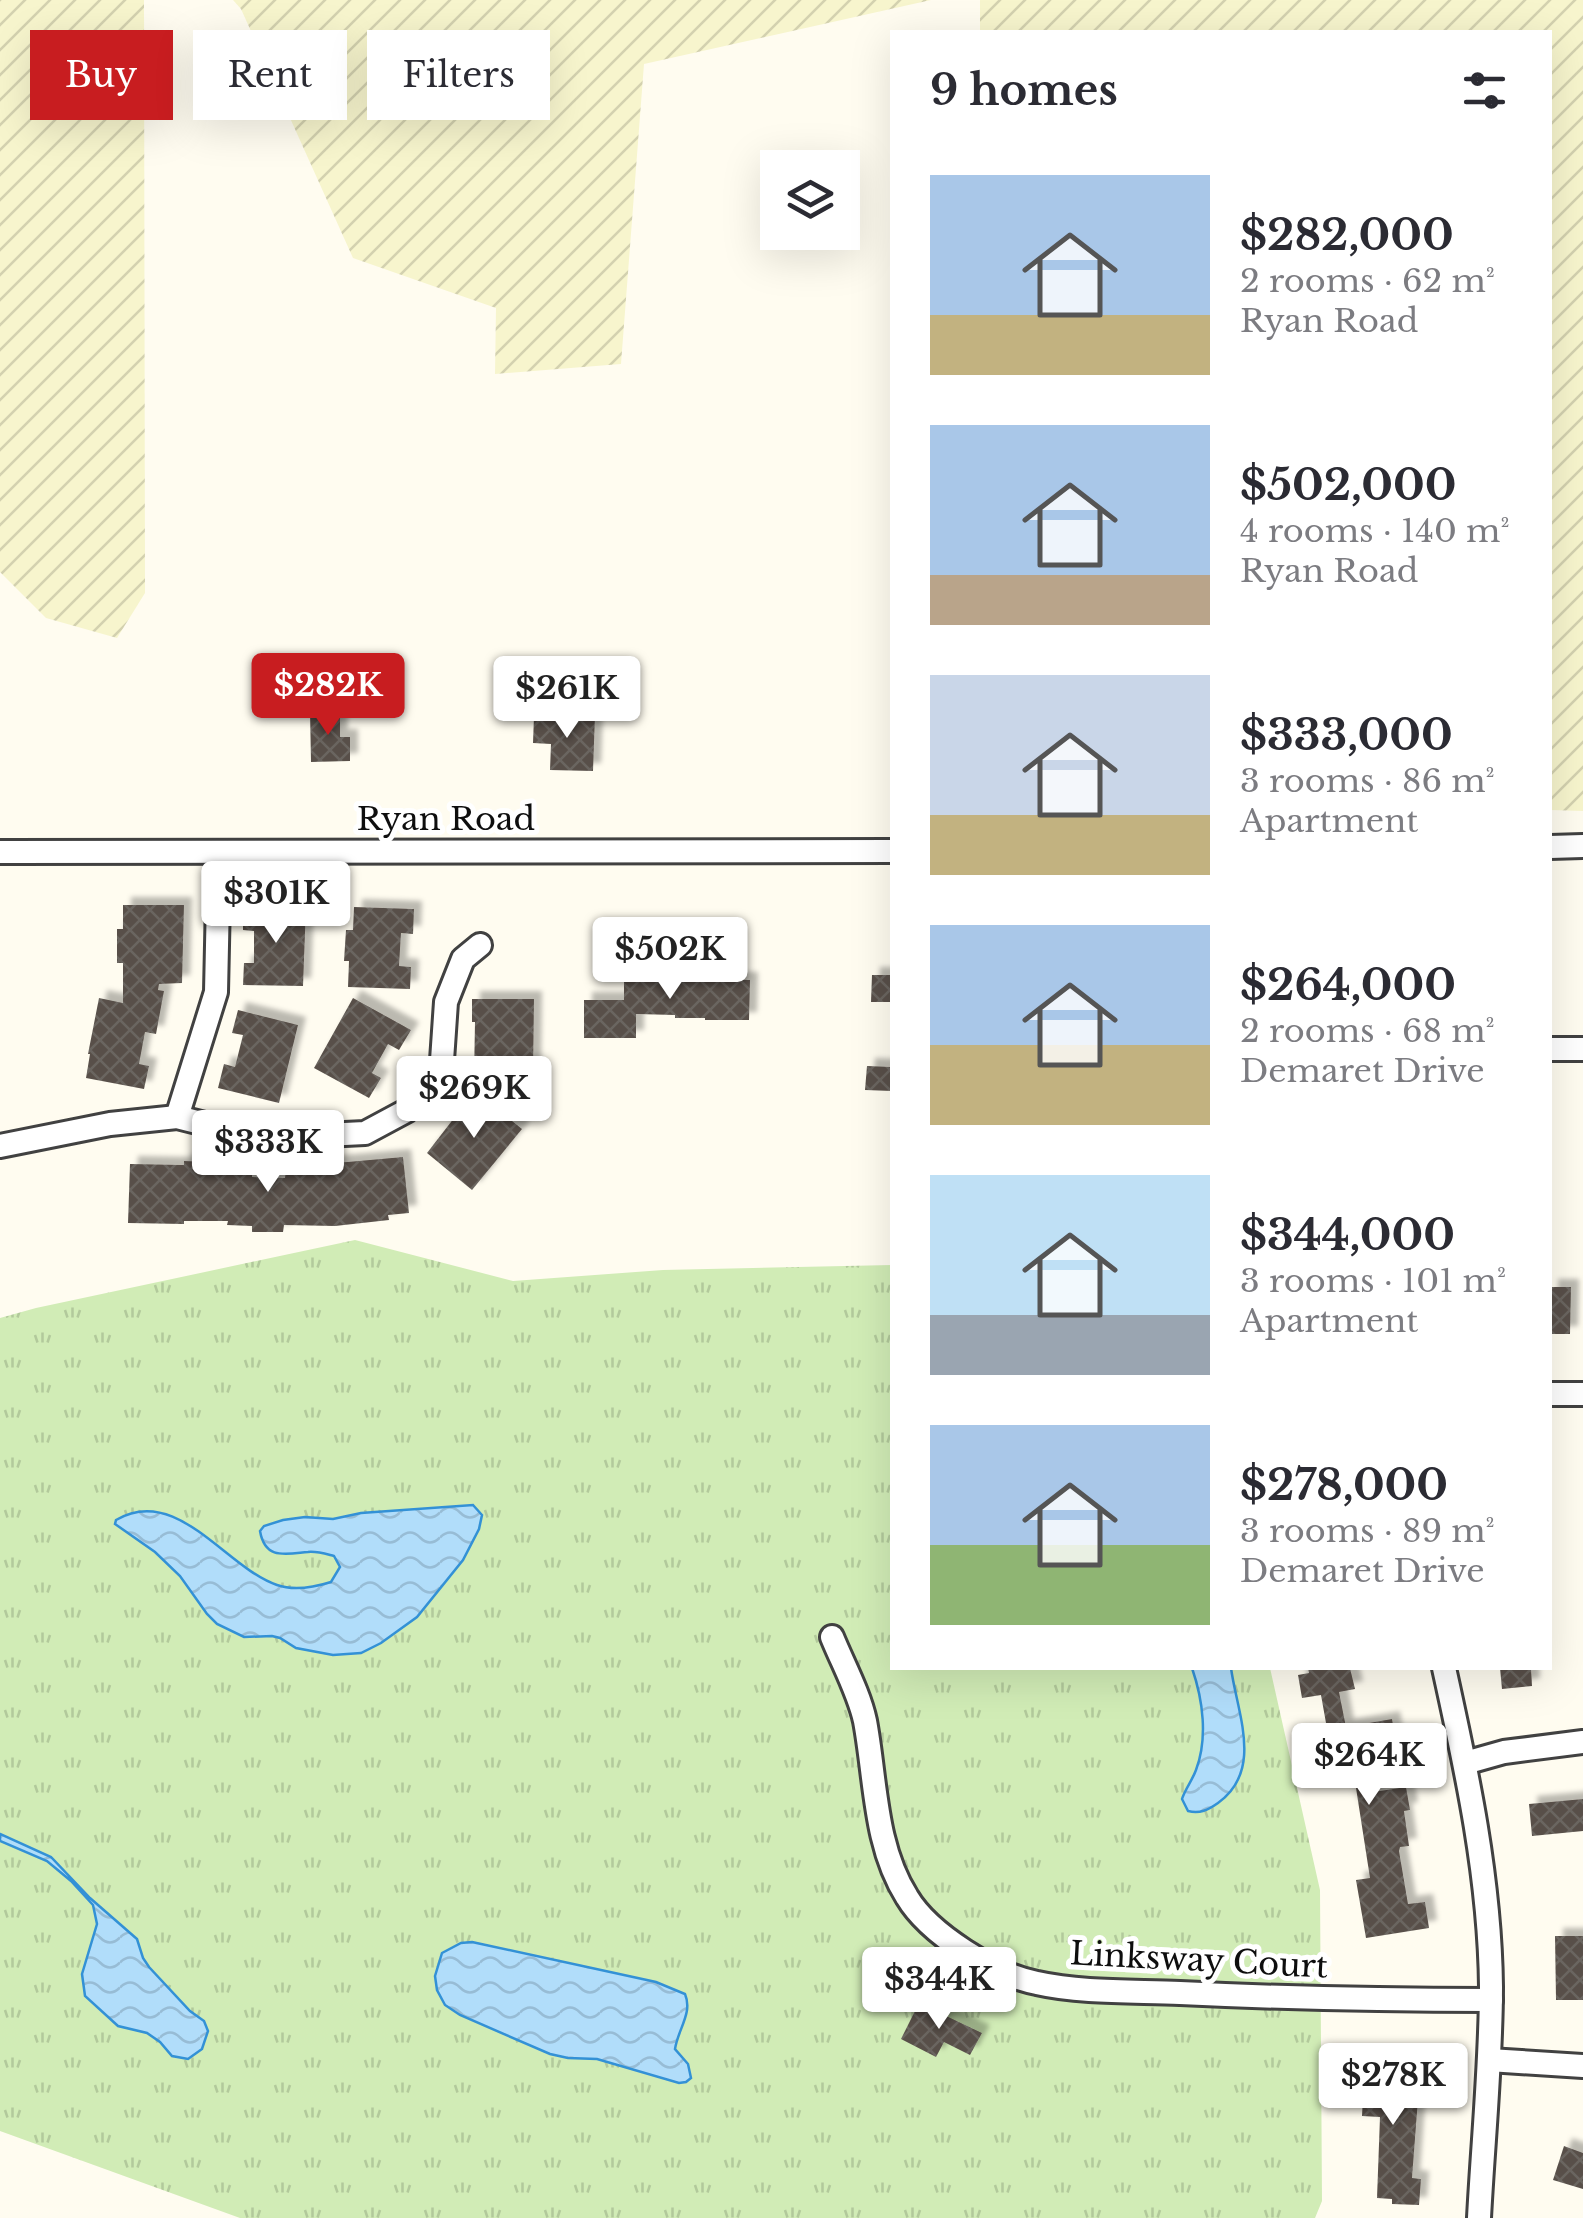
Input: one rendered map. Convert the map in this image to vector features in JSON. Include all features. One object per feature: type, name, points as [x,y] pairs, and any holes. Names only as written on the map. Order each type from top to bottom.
[{"type":"street","points":[[1552,846],[1583,846]]},
{"type":"street","name":"Ryan Road","points":[[0,852],[890,851]]},
{"type":"street","points":[[177,1117],[216,992],[219,852]]},
{"type":"street","points":[[0,1146],[110,1124],[177,1117],[233,1131],[304,1136],[365,1133],[406,1111],[442,1075],[446,1002],[463,959],[480,945]]},
{"type":"street","points":[[1552,1049],[1583,1049]]},
{"type":"street","points":[[1552,1394],[1583,1394]]},
{"type":"street","name":"Linksway Court","points":[[832,1637],[864,1717],[878,1818],[892,1868],[908,1900],[940,1932],[984,1965],[1036,1983],[1100,1990],[1337,2000],[1491,2000]]},
{"type":"street","points":[[1444,1670],[1465,1763],[1485,1892],[1490,2060],[1479,2218]]},
{"type":"street","points":[[1465,1763],[1504,1752],[1583,1742]]},
{"type":"street","points":[[1490,2060],[1583,2066]]},
{"type":"shaded area","points":[[0,0],[144,0],[144,30],[30,30],[30,120],[144,120],[145,593],[117,638],[46,618],[0,572]]},
{"type":"shaded area","points":[[233,0],[931,0],[644,64],[621,364],[495,374],[496,308],[353,258],[291,120],[347,120],[347,30],[250,30]]},
{"type":"shaded area","points":[[980,0],[1583,0],[1583,811],[1552,810],[1552,30],[980,30]]},
{"type":"green space","points":[[355,1240],[513,1281],[663,1270],[890,1265],[890,1670],[1270,1670],[1320,1890],[1322,2201],[1315,2218],[240,2218],[0,2131],[0,1318]]},
{"type":"water","points":[[473,1505],[482,1515],[479,1529],[463,1560],[417,1617],[361,1653],[333,1655],[296,1648],[272,1636],[244,1637],[217,1624],[180,1576],[155,1552],[115,1524],[116,1520],[138,1512],[160,1513],[180,1520],[258,1576],[277,1585],[297,1588],[331,1582],[340,1567],[334,1556],[271,1551],[260,1531],[264,1526],[305,1517],[333,1519],[361,1513]]},
{"type":"water","points":[[1193,1670],[1231,1670],[1242,1722],[1244,1758],[1232,1790],[1214,1805],[1196,1812],[1188,1811],[1182,1799],[1200,1758],[1203,1732]]},
{"type":"water","points":[[0,1834],[51,1857],[137,1939],[149,1967],[204,2021],[208,2031],[202,2049],[188,2059],[172,2056],[147,2033],[118,2026],[85,1996],[82,1974],[97,1924],[93,1905],[47,1861],[0,1841]]},
{"type":"water","points":[[472,1942],[656,1982],[685,1994],[686,2014],[675,2049],[688,2064],[691,2078],[679,2083],[597,2059],[550,2054],[460,2015],[445,2005],[435,1976],[442,1953]]},
{"type":"building","points":[[340,710],[340,737],[350,737],[350,761],[311,762],[310,711]]},
{"type":"building","points":[[534,716],[595,716],[593,771],[550,770],[551,744],[533,743]]},
{"type":"building","points":[[123,905],[184,905],[182,983],[159,984],[158,990],[164,991],[156,1034],[145,1032],[139,1064],[149,1066],[144,1089],[86,1078],[99,998],[123,1003],[123,963],[117,963],[117,929],[123,929]]},
{"type":"building","points":[[243,906],[306,907],[303,986],[243,985],[244,963],[254,963],[254,931],[243,930]]},
{"type":"building","points":[[354,907],[414,909],[413,934],[401,933],[399,966],[411,967],[410,989],[348,987],[349,961],[344,961],[346,930],[353,930]]},
{"type":"building","points":[[676,964],[718,964],[718,979],[750,980],[749,1020],[636,1014],[636,1038],[584,1038],[584,1000],[624,1000],[624,981],[676,982]]},
{"type":"building","points":[[872,975],[890,975],[890,1002],[871,1002]]},
{"type":"building","points":[[353,998],[411,1030],[399,1050],[388,1044],[372,1073],[381,1078],[369,1098],[314,1068]]},
{"type":"building","points":[[472,999],[534,999],[533,1077],[474,1077]]},
{"type":"building","points":[[238,1010],[298,1025],[279,1103],[218,1088],[224,1064],[235,1067],[243,1035],[232,1033]]},
{"type":"building","points":[[867,1066],[890,1067],[890,1091],[865,1090]]},
{"type":"building","points":[[475,1091],[522,1129],[472,1190],[427,1153]]},
{"type":"building","points":[[403,1157],[409,1213],[388,1215],[389,1220],[335,1226],[284,1225],[283,1232],[252,1232],[252,1226],[227,1225],[228,1221],[128,1223],[130,1164],[210,1162],[253,1166],[252,1177],[285,1178],[286,1166],[325,1168],[325,1164]]},
{"type":"building","points":[[1552,1287],[1571,1287],[1570,1334],[1552,1334]]},
{"type":"building","points":[[1308,1670],[1350,1670],[1355,1689],[1339,1692],[1346,1727],[1392,1719],[1396,1743],[1365,1748],[1373,1792],[1406,1787],[1410,1810],[1404,1811],[1409,1846],[1400,1847],[1399,1851],[1408,1904],[1425,1902],[1429,1928],[1366,1938],[1356,1880],[1370,1878],[1354,1775],[1332,1779],[1321,1695],[1302,1698],[1298,1675]]},
{"type":"building","points":[[1500,1670],[1531,1670],[1532,1686],[1502,1689]]},
{"type":"building","points":[[1583,1799],[1583,1831],[1532,1836],[1529,1804]]},
{"type":"building","points":[[1555,1936],[1583,1936],[1583,2000],[1556,2000]]},
{"type":"building","points":[[919,2003],[982,2033],[970,2055],[944,2042],[936,2057],[901,2039]]},
{"type":"building","points":[[1365,2058],[1404,2060],[1403,2085],[1419,2086],[1412,2178],[1421,2179],[1419,2205],[1392,2204],[1392,2199],[1377,2198],[1380,2117],[1362,2116]]},
{"type":"building","points":[[1564,2146],[1583,2153],[1583,2189],[1553,2180]]}]
